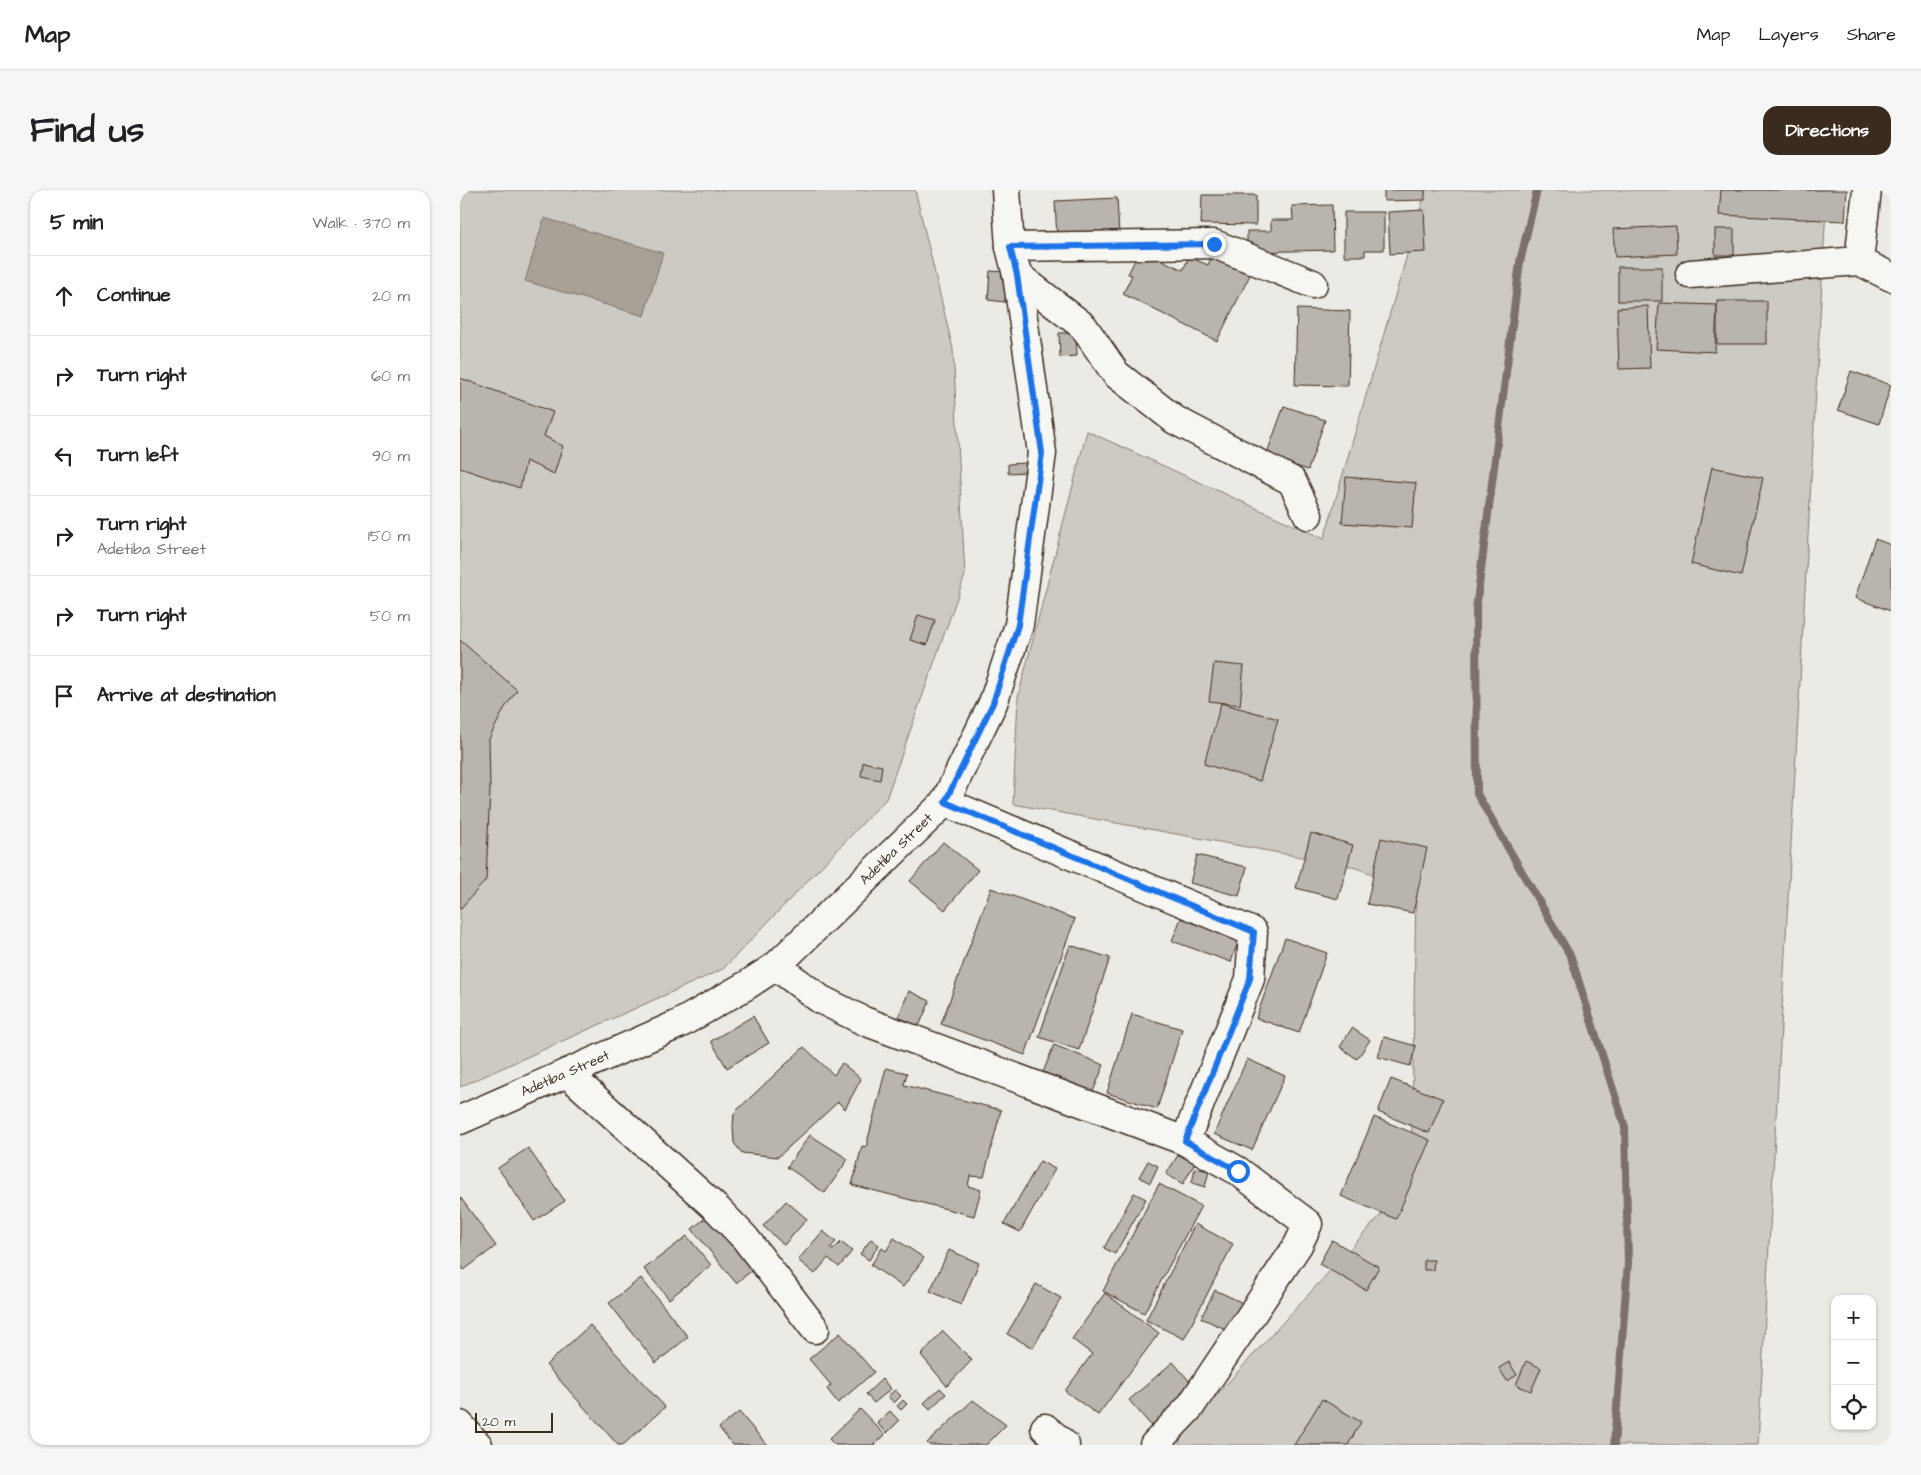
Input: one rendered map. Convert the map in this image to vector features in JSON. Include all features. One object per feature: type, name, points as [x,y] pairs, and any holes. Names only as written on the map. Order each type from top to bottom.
[{"type":"main road","name":"Adetiba Street","points":[[460,1120],[681,1023],[747,986],[776,966],[945,802],[993,703],[1018,625],[1042,453],[1017,275],[1010,247],[1006,190]]},
{"type":"main road","points":[[1859,261],[1867,190]]},
{"type":"main road","points":[[1010,247],[1214,244],[1313,284]]},
{"type":"main road","points":[[1690,274],[1859,261],[1891,277]]},
{"type":"main road","points":[[1017,275],[1083,326],[1116,374],[1175,420],[1292,481],[1308,515]]},
{"type":"main road","points":[[945,802],[1254,932],[1250,979],[1185,1141]]},
{"type":"main road","points":[[776,966],[820,999],[864,1021],[1185,1141],[1238,1171],[1308,1224],[1298,1244],[1190,1407],[1154,1445]]},
{"type":"main road","points":[[567,1073],[718,1210],[745,1238],[815,1329]]},
{"type":"main road","points":[[460,1424],[478,1445]]},
{"type":"shaded area","points":[[460,190],[915,190],[953,349],[965,575],[886,799],[723,969],[460,1087]]},
{"type":"shaded area","points":[[1426,190],[1827,190],[1758,1445],[1179,1445],[1181,1434],[1411,1182],[1416,889],[1350,866],[1013,804],[1018,697],[1087,431],[1324,539]]},
{"type":"shaded area","points":[[544,218],[663,253],[644,316],[525,281]]},
{"type":"building","points":[[1384,190],[1425,190],[1425,200],[1384,201]]},
{"type":"building","points":[[1721,190],[1847,190],[1845,221],[1719,215]]},
{"type":"building","points":[[1202,195],[1256,195],[1256,225],[1201,224]]},
{"type":"building","points":[[1117,198],[1119,235],[1057,239],[1055,201]]},
{"type":"building","points":[[1332,205],[1333,250],[1247,252],[1247,231],[1271,231],[1271,220],[1293,220],[1292,206]]},
{"type":"building","points":[[1424,210],[1426,252],[1390,254],[1388,212]]},
{"type":"building","points":[[1344,212],[1384,212],[1384,250],[1365,250],[1365,256],[1344,256]]},
{"type":"building","points":[[1676,226],[1677,254],[1615,257],[1613,229]]},
{"type":"building","points":[[1715,229],[1734,229],[1734,255],[1715,255]]},
{"type":"building","points":[[1140,250],[1183,270],[1189,257],[1208,265],[1212,256],[1250,275],[1217,341],[1123,294],[1132,275],[1128,274]]},
{"type":"building","points":[[1618,267],[1662,267],[1662,301],[1618,301]]},
{"type":"building","points":[[990,271],[1007,272],[1005,302],[988,300]]},
{"type":"building","points":[[1717,301],[1767,301],[1767,344],[1717,344]]},
{"type":"building","points":[[1659,303],[1717,305],[1715,352],[1656,349]]},
{"type":"building","points":[[1648,306],[1650,368],[1619,369],[1617,308]]},
{"type":"building","points":[[1297,309],[1350,311],[1348,386],[1295,385]]},
{"type":"building","points":[[1059,333],[1076,333],[1077,356],[1060,357]]},
{"type":"building","points":[[1851,371],[1891,385],[1879,424],[1838,410]]},
{"type":"building","points":[[460,378],[553,412],[544,436],[563,446],[554,474],[526,461],[520,488],[460,468]]},
{"type":"building","points":[[1284,406],[1325,420],[1308,470],[1266,456]]},
{"type":"building","points":[[1026,463],[1027,472],[1008,473],[1008,464]]},
{"type":"building","points":[[1712,467],[1763,478],[1741,576],[1691,564]]},
{"type":"building","points":[[1346,477],[1416,483],[1412,528],[1342,523]]},
{"type":"building","points":[[1875,539],[1891,545],[1891,611],[1855,598]]},
{"type":"building","points":[[918,615],[935,620],[927,645],[910,640]]},
{"type":"building","points":[[460,640],[517,690],[504,709],[489,739],[490,790],[486,880],[460,909]]},
{"type":"building","points":[[1214,663],[1244,666],[1240,705],[1209,701]]},
{"type":"building","points":[[1221,703],[1278,719],[1260,781],[1204,764]]},
{"type":"building","points":[[863,762],[882,766],[880,780],[861,776]]},
{"type":"building","points":[[1311,833],[1353,845],[1338,899],[1296,888]]},
{"type":"building","points":[[1381,838],[1427,848],[1413,913],[1367,904]]},
{"type":"building","points":[[943,842],[978,870],[945,910],[910,881]]},
{"type":"building","points":[[1197,855],[1247,867],[1239,896],[1190,883]]},
{"type":"building","points":[[991,888],[1075,919],[1025,1055],[941,1024]]},
{"type":"building","points":[[1183,913],[1241,934],[1231,962],[1172,941]]},
{"type":"building","points":[[1285,938],[1327,953],[1299,1033],[1256,1018]]},
{"type":"building","points":[[1070,945],[1110,958],[1079,1050],[1039,1037]]},
{"type":"building","points":[[909,991],[930,1001],[919,1026],[898,1017]]},
{"type":"building","points":[[1132,1014],[1182,1029],[1157,1109],[1107,1093]]},
{"type":"building","points":[[753,1016],[769,1043],[727,1068],[711,1041]]},
{"type":"building","points":[[1352,1028],[1370,1040],[1357,1059],[1340,1047]]},
{"type":"building","points":[[1384,1037],[1416,1046],[1410,1066],[1378,1057]]},
{"type":"building","points":[[1054,1045],[1104,1065],[1089,1101],[1040,1080]]},
{"type":"building","points":[[804,1047],[834,1075],[842,1063],[861,1079],[845,1109],[838,1102],[778,1157],[742,1153],[734,1143],[734,1113]]},
{"type":"building","points":[[1247,1059],[1285,1076],[1252,1150],[1214,1134]]},
{"type":"building","points":[[886,1068],[907,1073],[904,1085],[1001,1110],[984,1177],[970,1176],[968,1186],[981,1190],[974,1216],[852,1185],[862,1146],[866,1147]]},
{"type":"building","points":[[1391,1079],[1443,1099],[1429,1133],[1378,1112]]},
{"type":"building","points":[[1374,1117],[1430,1140],[1396,1219],[1341,1196]]},
{"type":"building","points":[[810,1135],[848,1159],[825,1193],[787,1167]]},
{"type":"building","points":[[528,1148],[565,1201],[534,1221],[498,1168]]},
{"type":"building","points":[[1180,1152],[1196,1161],[1183,1184],[1166,1174]]},
{"type":"building","points":[[1040,1161],[1055,1169],[1020,1232],[1004,1224]]},
{"type":"building","points":[[1148,1161],[1158,1166],[1150,1183],[1139,1177]]},
{"type":"building","points":[[1195,1168],[1209,1171],[1205,1187],[1192,1183]]},
{"type":"building","points":[[1159,1184],[1201,1206],[1144,1313],[1103,1291]]},
{"type":"building","points":[[1134,1193],[1146,1199],[1115,1254],[1104,1248]]},
{"type":"building","points":[[460,1197],[496,1246],[464,1270],[460,1264]]},
{"type":"building","points":[[786,1201],[807,1219],[784,1245],[763,1226]]},
{"type":"building","points":[[710,1214],[754,1269],[736,1283],[692,1229]]},
{"type":"building","points":[[1195,1224],[1233,1244],[1184,1339],[1146,1320]]},
{"type":"building","points":[[823,1231],[836,1242],[830,1248],[833,1250],[841,1242],[852,1251],[839,1267],[828,1258],[815,1274],[798,1260]]},
{"type":"building","points":[[687,1236],[711,1265],[669,1299],[644,1269]]},
{"type":"building","points":[[894,1238],[924,1258],[903,1287],[871,1265],[882,1248],[886,1251]]},
{"type":"building","points":[[871,1239],[879,1245],[869,1260],[860,1254]]},
{"type":"building","points":[[1332,1240],[1379,1267],[1366,1290],[1319,1264]]},
{"type":"building","points":[[949,1250],[979,1263],[961,1305],[930,1291]]},
{"type":"building","points":[[1424,1260],[1434,1260],[1433,1270],[1424,1270]]},
{"type":"building","points":[[641,1278],[688,1337],[656,1363],[609,1303]]},
{"type":"building","points":[[1036,1284],[1061,1298],[1033,1348],[1007,1334]]},
{"type":"building","points":[[1215,1290],[1245,1304],[1232,1332],[1201,1318]]},
{"type":"building","points":[[1105,1293],[1159,1333],[1098,1415],[1065,1391],[1092,1354],[1072,1339]]},
{"type":"building","points":[[590,1325],[665,1407],[623,1445],[618,1445],[546,1365]]},
{"type":"building","points":[[943,1331],[972,1360],[947,1386],[921,1355]]},
{"type":"building","points":[[840,1333],[874,1372],[838,1403],[827,1389],[831,1385],[809,1359]]},
{"type":"building","points":[[1526,1361],[1541,1368],[1531,1391],[1516,1385]]},
{"type":"building","points":[[1173,1362],[1198,1391],[1154,1429],[1129,1400]]},
{"type":"building","points":[[1509,1362],[1517,1375],[1507,1381],[1499,1368]]},
{"type":"building","points":[[882,1379],[891,1389],[874,1403],[866,1394]]},
{"type":"building","points":[[940,1388],[946,1394],[930,1409],[924,1403]]},
{"type":"building","points":[[895,1390],[901,1396],[894,1403],[888,1396]]},
{"type":"building","points":[[1322,1399],[1361,1422],[1348,1445],[1294,1445]]},
{"type":"building","points":[[903,1400],[907,1404],[901,1410],[897,1406]]},
{"type":"building","points":[[973,1400],[1006,1425],[986,1445],[929,1445],[927,1443]]},
{"type":"building","points":[[860,1409],[885,1435],[874,1445],[835,1445],[829,1439]]},
{"type":"building","points":[[890,1411],[899,1421],[887,1433],[877,1423]]},
{"type":"building","points":[[739,1412],[767,1445],[733,1445],[719,1428]]},
{"type":"waterway","points":[[1537,190],[1520,262],[1476,609],[1477,794],[1571,957],[1625,1127],[1628,1263],[1614,1445]]},
{"type":"route","points":[[1214,244],[1010,247],[1017,275],[1042,453],[1018,625],[993,703],[945,802],[1254,932],[1250,979],[1185,1141],[1238,1171]]}]
